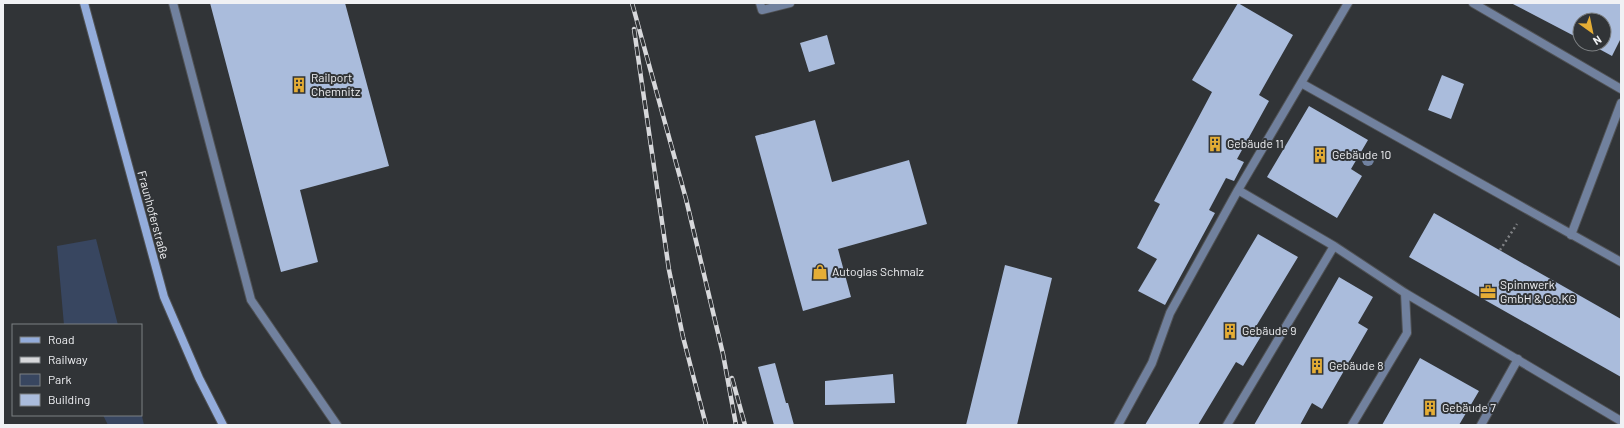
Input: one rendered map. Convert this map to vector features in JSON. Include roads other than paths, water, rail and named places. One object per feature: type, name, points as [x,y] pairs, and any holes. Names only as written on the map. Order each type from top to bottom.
[{"type":"main road","name":"Fraunhoferstraße","points":[[84,3],[164,298],[199,378],[223,425]]},
{"type":"lane","points":[[173,3],[251,300],[337,425]]},
{"type":"lane","points":[[760,3],[762,10],[790,3]]},
{"type":"lane","points":[[1118,425],[1152,363],[1170,313],[1238,190],[1348,3]]},
{"type":"lane","points":[[1473,3],[1621,90]]},
{"type":"lane","points":[[1301,83],[1621,262]]},
{"type":"lane","points":[[1571,235],[1621,104]]},
{"type":"lane","points":[[1238,190],[1334,246],[1405,293],[1621,421]]},
{"type":"lane","points":[[1227,425],[1334,246]]},
{"type":"lane","points":[[1352,425],[1407,333],[1405,293]]},
{"type":"lane","points":[[1481,425],[1518,359]]},
{"type":"railway","points":[[632,3],[686,199],[723,354],[736,425]]},
{"type":"railway","points":[[634,29],[669,270],[683,337],[706,425]]},
{"type":"railway","points":[[732,378],[745,425]]},
{"type":"place","name":"Railport Chemnitz","points":[[299,85]]},
{"type":"place","name":"Gebäude 11","points":[[1215,144]]},
{"type":"place","name":"Gebäude 10","points":[[1320,155]]},
{"type":"place","name":"Autoglas Schmalz","points":[[820,272]]},
{"type":"place","name":"Spinnwerk GmbH & Co.KG","points":[[1488,292]]},
{"type":"place","name":"Gebäude 9","points":[[1230,331]]},
{"type":"place","name":"Gebäude 8","points":[[1317,366]]},
{"type":"place","name":"Gebäude 7","points":[[1430,408]]}]
